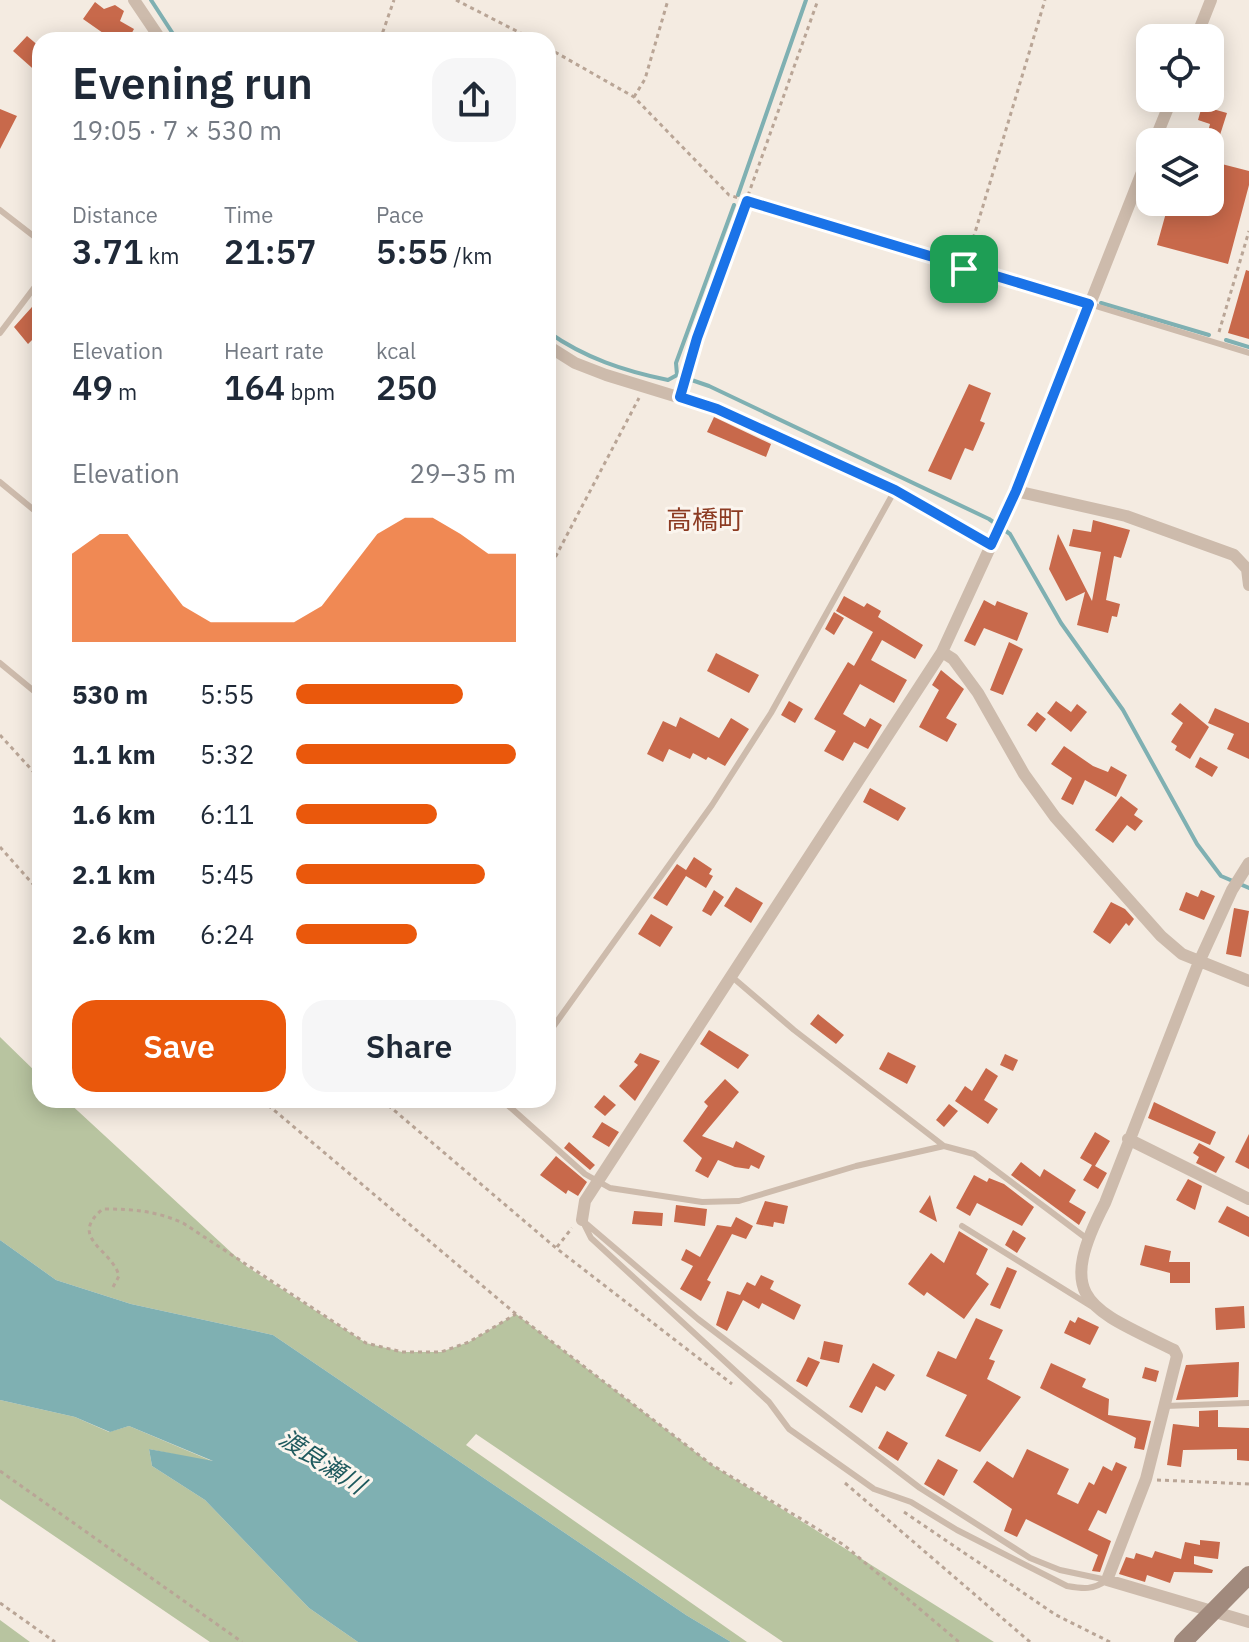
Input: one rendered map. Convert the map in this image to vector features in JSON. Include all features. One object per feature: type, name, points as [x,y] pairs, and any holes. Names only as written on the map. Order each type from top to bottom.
[{"type":"main road","points":[[1183,1642],[1249,1575]]},
{"type":"street","points":[[134,0],[156,32]]},
{"type":"street","points":[[1202,24],[1211,0]]},
{"type":"street","points":[[578,1223],[585,1201],[942,652],[1016,491],[1136,187]]},
{"type":"street","points":[[556,351],[575,363],[717,409],[895,490],[994,540]]},
{"type":"street","points":[[1016,491],[1126,516],[1234,555],[1248,569],[1249,585]]},
{"type":"street","points":[[942,652],[953,659],[978,693],[1024,774],[1075,842],[1161,936],[1182,954],[1249,981]]},
{"type":"street","points":[[1246,867],[1199,962],[1105,1203],[1086,1238],[1081,1282],[1093,1307],[1174,1350],[1177,1356],[1146,1479],[1107,1580],[1249,1622]]},
{"type":"street","points":[[1128,1139],[1249,1199]]},
{"type":"lane","points":[[0,210],[32,235]]},
{"type":"lane","points":[[0,333],[32,291]]},
{"type":"lane","points":[[1089,304],[1249,353]]},
{"type":"lane","points":[[0,482],[32,508]]},
{"type":"lane","points":[[556,1023],[712,805],[762,726],[895,490]]},
{"type":"lane","points":[[0,663],[32,689]]},
{"type":"lane","points":[[730,975],[806,1039],[944,1146],[974,1154],[1086,1238]]},
{"type":"lane","points":[[511,1108],[585,1174],[599,1182],[636,1194],[725,1203],[944,1146]]},
{"type":"lane","points":[[578,1223],[769,1402],[789,1429],[874,1489],[911,1502],[957,1530],[1067,1586],[1086,1589],[1098,1587],[1107,1580]]},
{"type":"lane","points":[[578,1223],[920,1488],[1030,1558],[1060,1570],[1107,1580]]},
{"type":"lane","points":[[962,1226],[1093,1307]]},
{"type":"lane","points":[[1165,1406],[1249,1403]]},
{"type":"path","points":[[383,32],[394,0]]},
{"type":"path","points":[[456,0],[518,32]]},
{"type":"path","points":[[634,97],[645,79],[668,0]]},
{"type":"path","points":[[680,397],[697,338],[818,0]]},
{"type":"path","points":[[964,269],[1045,0]]},
{"type":"path","points":[[556,53],[634,97],[722,189],[747,201],[964,269],[1089,304]]},
{"type":"path","points":[[1215,343],[1249,231]]},
{"type":"path","points":[[556,557],[588,501],[643,387]]},
{"type":"path","points":[[0,735],[32,770]]},
{"type":"path","points":[[0,847],[32,883]]},
{"type":"path","points":[[271,1108],[516,1314],[712,1465],[844,1545],[959,1642]]},
{"type":"path","points":[[391,1108],[556,1248],[743,1393]]},
{"type":"path","points":[[113,1287],[119,1276],[116,1264],[94,1245],[89,1231],[92,1218],[103,1209],[143,1210],[159,1212],[183,1223],[366,1343],[402,1352],[441,1352],[469,1342],[516,1314]]},
{"type":"path","points":[[556,1248],[578,1223]]},
{"type":"path","points":[[844,1467],[845,1482],[863,1501],[1030,1642]]},
{"type":"path","points":[[0,1471],[242,1642]]},
{"type":"path","points":[[1146,1479],[1212,1485],[1249,1484]]},
{"type":"path","points":[[897,1506],[1056,1615],[1110,1642]]},
{"type":"path","points":[[0,1603],[55,1642]]},
{"type":"green space","points":[[0,1037],[32,1068],[32,1108],[75,1108],[246,1266],[366,1343],[402,1352],[441,1352],[469,1342],[516,1314],[712,1465],[994,1642],[783,1642],[476,1434],[466,1445],[747,1642],[731,1642],[686,1615],[273,1335],[131,1304],[56,1280],[0,1240]]},
{"type":"green space","points":[[0,1400],[75,1417],[109,1432],[129,1426],[219,1464],[149,1449],[152,1466],[205,1500],[309,1608],[358,1642],[210,1642],[0,1499]]},
{"type":"green space","points":[[0,1620],[30,1642],[0,1642]]},
{"type":"water","name":"渡良瀬川","points":[[0,1240],[56,1280],[131,1304],[273,1335],[686,1615],[731,1642],[358,1642],[309,1608],[205,1500],[152,1466],[149,1449],[213,1461],[129,1426],[110,1432],[75,1417],[0,1400]]},
{"type":"building","points":[[95,2],[104,9],[115,5],[124,11],[120,21],[134,29],[132,32],[102,32],[83,19]]},
{"type":"building","points":[[27,36],[32,40],[32,68],[13,51]]},
{"type":"building","points":[[0,109],[17,116],[0,149]]},
{"type":"building","points":[[1200,112],[1227,113],[1222,128],[1209,128],[1210,124],[1198,120]]},
{"type":"building","points":[[1224,165],[1249,171],[1249,185],[1228,264],[1157,245],[1165,216],[1224,216]]},
{"type":"building","points":[[1246,270],[1249,271],[1249,339],[1228,333]]},
{"type":"building","points":[[32,307],[32,340],[28,344],[14,327]]},
{"type":"building","points":[[969,384],[991,393],[980,421],[985,423],[973,451],[965,448],[951,480],[928,471]]},
{"type":"building","points":[[714,417],[771,444],[766,457],[707,432]]},
{"type":"building","points":[[1093,520],[1130,530],[1121,558],[1114,556],[1106,600],[1120,604],[1117,617],[1112,616],[1108,633],[1077,625],[1085,592],[1066,601],[1049,569],[1058,534],[1092,601],[1101,552],[1069,546],[1073,529],[1091,532]]},
{"type":"building","points":[[844,596],[864,607],[867,603],[881,611],[878,617],[923,645],[915,659],[882,640],[871,660],[907,680],[894,703],[860,684],[843,714],[865,727],[870,718],[882,725],[868,749],[854,742],[843,761],[824,751],[836,731],[814,719],[848,662],[854,666],[873,632],[836,611]]},
{"type":"building","points":[[984,600],[995,606],[997,601],[1028,613],[1017,641],[984,628],[975,646],[964,641]]},
{"type":"building","points":[[834,612],[844,618],[834,635],[825,629]]},
{"type":"building","points":[[1009,642],[1023,649],[1003,695],[990,690]]},
{"type":"building","points":[[716,653],[759,675],[749,693],[707,671]]},
{"type":"building","points":[[941,670],[964,689],[946,718],[957,724],[947,742],[919,727],[939,690],[932,685]]},
{"type":"building","points":[[789,701],[803,709],[795,723],[781,715]]},
{"type":"building","points":[[1056,701],[1071,712],[1077,704],[1087,712],[1071,732],[1047,713]]},
{"type":"building","points":[[1180,703],[1209,727],[1190,759],[1175,750],[1177,746],[1171,742],[1183,723],[1171,714]]},
{"type":"building","points":[[1215,708],[1249,723],[1249,759],[1227,749],[1234,734],[1208,723]]},
{"type":"building","points":[[1037,712],[1046,719],[1036,732],[1027,725]]},
{"type":"building","points":[[680,717],[719,738],[731,718],[749,729],[725,766],[708,757],[706,760],[693,753],[690,759],[669,749],[663,762],[647,754],[663,721],[676,727]]},
{"type":"building","points":[[1064,746],[1093,766],[1108,772],[1111,766],[1127,775],[1116,797],[1085,780],[1073,805],[1061,799],[1072,778],[1051,764]]},
{"type":"building","points":[[1200,757],[1218,767],[1212,777],[1195,767]]},
{"type":"building","points":[[870,788],[906,808],[898,821],[863,802]]},
{"type":"building","points":[[1121,796],[1138,809],[1134,815],[1143,821],[1135,831],[1127,825],[1113,843],[1095,830]]},
{"type":"building","points":[[694,857],[712,869],[709,874],[713,876],[706,888],[686,876],[667,906],[653,898],[677,864],[686,870]]},
{"type":"building","points":[[736,887],[763,903],[751,923],[724,906]]},
{"type":"building","points":[[714,890],[724,897],[711,916],[702,911]]},
{"type":"building","points":[[1201,890],[1215,896],[1204,920],[1179,910],[1186,892],[1198,897]]},
{"type":"building","points":[[1111,902],[1125,909],[1134,919],[1129,926],[1126,923],[1110,944],[1093,932]]},
{"type":"building","points":[[1234,908],[1249,911],[1241,957],[1226,954]]},
{"type":"building","points":[[651,914],[673,927],[660,947],[638,934]]},
{"type":"building","points":[[818,1014],[844,1035],[836,1044],[810,1024]]},
{"type":"building","points":[[709,1030],[749,1055],[738,1069],[700,1044]]},
{"type":"building","points":[[888,1052],[916,1066],[907,1084],[879,1069]]},
{"type":"building","points":[[640,1053],[660,1061],[635,1101],[619,1086],[638,1065],[634,1062]]},
{"type":"building","points":[[1005,1054],[1018,1060],[1013,1071],[1000,1065]]},
{"type":"building","points":[[986,1068],[998,1076],[984,1100],[998,1109],[988,1124],[955,1101],[965,1086],[972,1091]]},
{"type":"building","points":[[725,1079],[739,1092],[702,1136],[733,1148],[736,1141],[765,1156],[759,1169],[751,1165],[749,1169],[735,1167],[718,1160],[708,1178],[695,1171],[702,1158],[683,1141],[708,1106],[704,1102]]},
{"type":"building","points":[[604,1095],[616,1105],[605,1116],[594,1107]]},
{"type":"building","points":[[1154,1102],[1216,1132],[1210,1145],[1148,1118]]},
{"type":"building","points":[[949,1104],[958,1111],[944,1127],[936,1120]]},
{"type":"building","points":[[602,1122],[619,1132],[609,1147],[592,1137]]},
{"type":"building","points":[[1095,1132],[1110,1141],[1095,1166],[1107,1173],[1098,1189],[1083,1180],[1092,1165],[1080,1158]]},
{"type":"building","points":[[1249,1134],[1249,1169],[1235,1162]]},
{"type":"building","points":[[569,1142],[595,1165],[590,1170],[564,1148]]},
{"type":"building","points":[[1199,1143],[1225,1157],[1216,1173],[1196,1163],[1199,1157],[1193,1153]]},
{"type":"building","points":[[556,1156],[587,1182],[578,1196],[568,1190],[566,1194],[540,1175]]},
{"type":"building","points":[[1021,1162],[1040,1177],[1044,1169],[1076,1190],[1069,1202],[1086,1212],[1079,1225],[1011,1175]]},
{"type":"building","points":[[974,1175],[987,1182],[989,1178],[1004,1184],[1034,1207],[1022,1226],[977,1203],[970,1216],[956,1208]]},
{"type":"building","points":[[1188,1179],[1202,1186],[1195,1210],[1176,1200]]},
{"type":"building","points":[[930,1195],[937,1222],[919,1212]]},
{"type":"building","points":[[765,1201],[788,1206],[784,1224],[774,1222],[773,1227],[756,1224]]},
{"type":"building","points":[[676,1205],[707,1209],[705,1226],[674,1222]]},
{"type":"building","points":[[1227,1206],[1249,1217],[1249,1237],[1218,1222]]},
{"type":"building","points":[[634,1211],[663,1213],[662,1226],[632,1224]]},
{"type":"building","points":[[736,1217],[753,1226],[746,1239],[732,1234],[707,1280],[711,1282],[701,1301],[680,1289],[693,1266],[681,1260],[686,1249],[700,1257],[717,1225],[731,1227]]},
{"type":"building","points":[[1013,1230],[1026,1238],[1017,1253],[1005,1245]]},
{"type":"building","points":[[959,1231],[988,1249],[976,1274],[989,1284],[964,1319],[927,1292],[924,1296],[908,1284],[931,1253],[944,1263]]},
{"type":"building","points":[[1145,1245],[1171,1251],[1169,1262],[1190,1262],[1190,1283],[1170,1283],[1170,1273],[1140,1265]]},
{"type":"building","points":[[1007,1267],[1017,1271],[1000,1309],[990,1305]]},
{"type":"building","points":[[761,1275],[774,1281],[770,1289],[801,1305],[794,1320],[762,1303],[759,1309],[743,1300],[727,1331],[716,1325],[727,1291],[740,1295],[747,1282],[755,1286]]},
{"type":"building","points":[[1244,1306],[1245,1328],[1216,1330],[1215,1308]]},
{"type":"building","points":[[1078,1317],[1099,1327],[1090,1345],[1064,1333],[1070,1320],[1075,1323]]},
{"type":"building","points":[[976,1318],[1003,1330],[989,1359],[995,1361],[987,1379],[1021,1397],[980,1452],[945,1436],[967,1395],[926,1376],[938,1351],[956,1359]]},
{"type":"building","points":[[824,1341],[843,1345],[839,1363],[820,1359]]},
{"type":"building","points":[[808,1357],[820,1362],[807,1387],[796,1381]]},
{"type":"building","points":[[1239,1362],[1238,1397],[1176,1400],[1186,1365]]},
{"type":"building","points":[[873,1363],[895,1375],[885,1391],[876,1386],[862,1413],[849,1407]]},
{"type":"building","points":[[1051,1363],[1086,1379],[1082,1387],[1109,1399],[1108,1415],[1151,1421],[1144,1450],[1134,1448],[1136,1438],[1040,1388]]},
{"type":"building","points":[[1145,1367],[1159,1371],[1156,1382],[1142,1378]]},
{"type":"building","points":[[1218,1410],[1218,1427],[1249,1428],[1249,1461],[1237,1460],[1237,1449],[1183,1450],[1181,1467],[1167,1465],[1173,1424],[1199,1427],[1199,1411]]},
{"type":"building","points":[[887,1431],[908,1443],[898,1461],[878,1448]]},
{"type":"building","points":[[1027,1449],[1069,1469],[1057,1494],[1078,1504],[1089,1482],[1094,1485],[1103,1466],[1112,1471],[1116,1462],[1127,1467],[1106,1514],[1098,1510],[1088,1530],[1111,1541],[1100,1572],[1092,1571],[1098,1555],[1026,1519],[1017,1537],[1004,1531],[1012,1509],[973,1482],[987,1461],[1013,1478]]},
{"type":"building","points":[[938,1459],[958,1470],[944,1496],[924,1484]]},
{"type":"building","points":[[1200,1540],[1220,1542],[1218,1559],[1194,1556],[1194,1564],[1213,1570],[1212,1573],[1174,1572],[1170,1583],[1147,1575],[1145,1582],[1119,1574],[1126,1557],[1134,1559],[1136,1553],[1152,1558],[1155,1551],[1181,1559],[1185,1542],[1200,1545]]},
{"type":"waterway","points":[[151,0],[172,32]]},
{"type":"waterway","points":[[738,195],[806,0]]},
{"type":"waterway","points":[[757,200],[960,262]]},
{"type":"waterway","points":[[677,375],[676,363],[734,205]]},
{"type":"waterway","points":[[973,266],[1082,297]]},
{"type":"waterway","points":[[1101,303],[1209,335]]},
{"type":"waterway","points":[[556,337],[620,368],[668,380],[677,375],[709,386],[989,519],[1010,534],[1061,623],[1123,710],[1197,844],[1221,876],[1249,888]]},
{"type":"waterway","points":[[1226,340],[1249,347]]},
{"type":"district","name":"高橋町","points":[[705,520]]},
{"type":"route","points":[[747,201],[964,269],[1089,304],[1016,491],[991,545],[895,490],[717,409],[680,397],[697,338],[747,201]]}]
